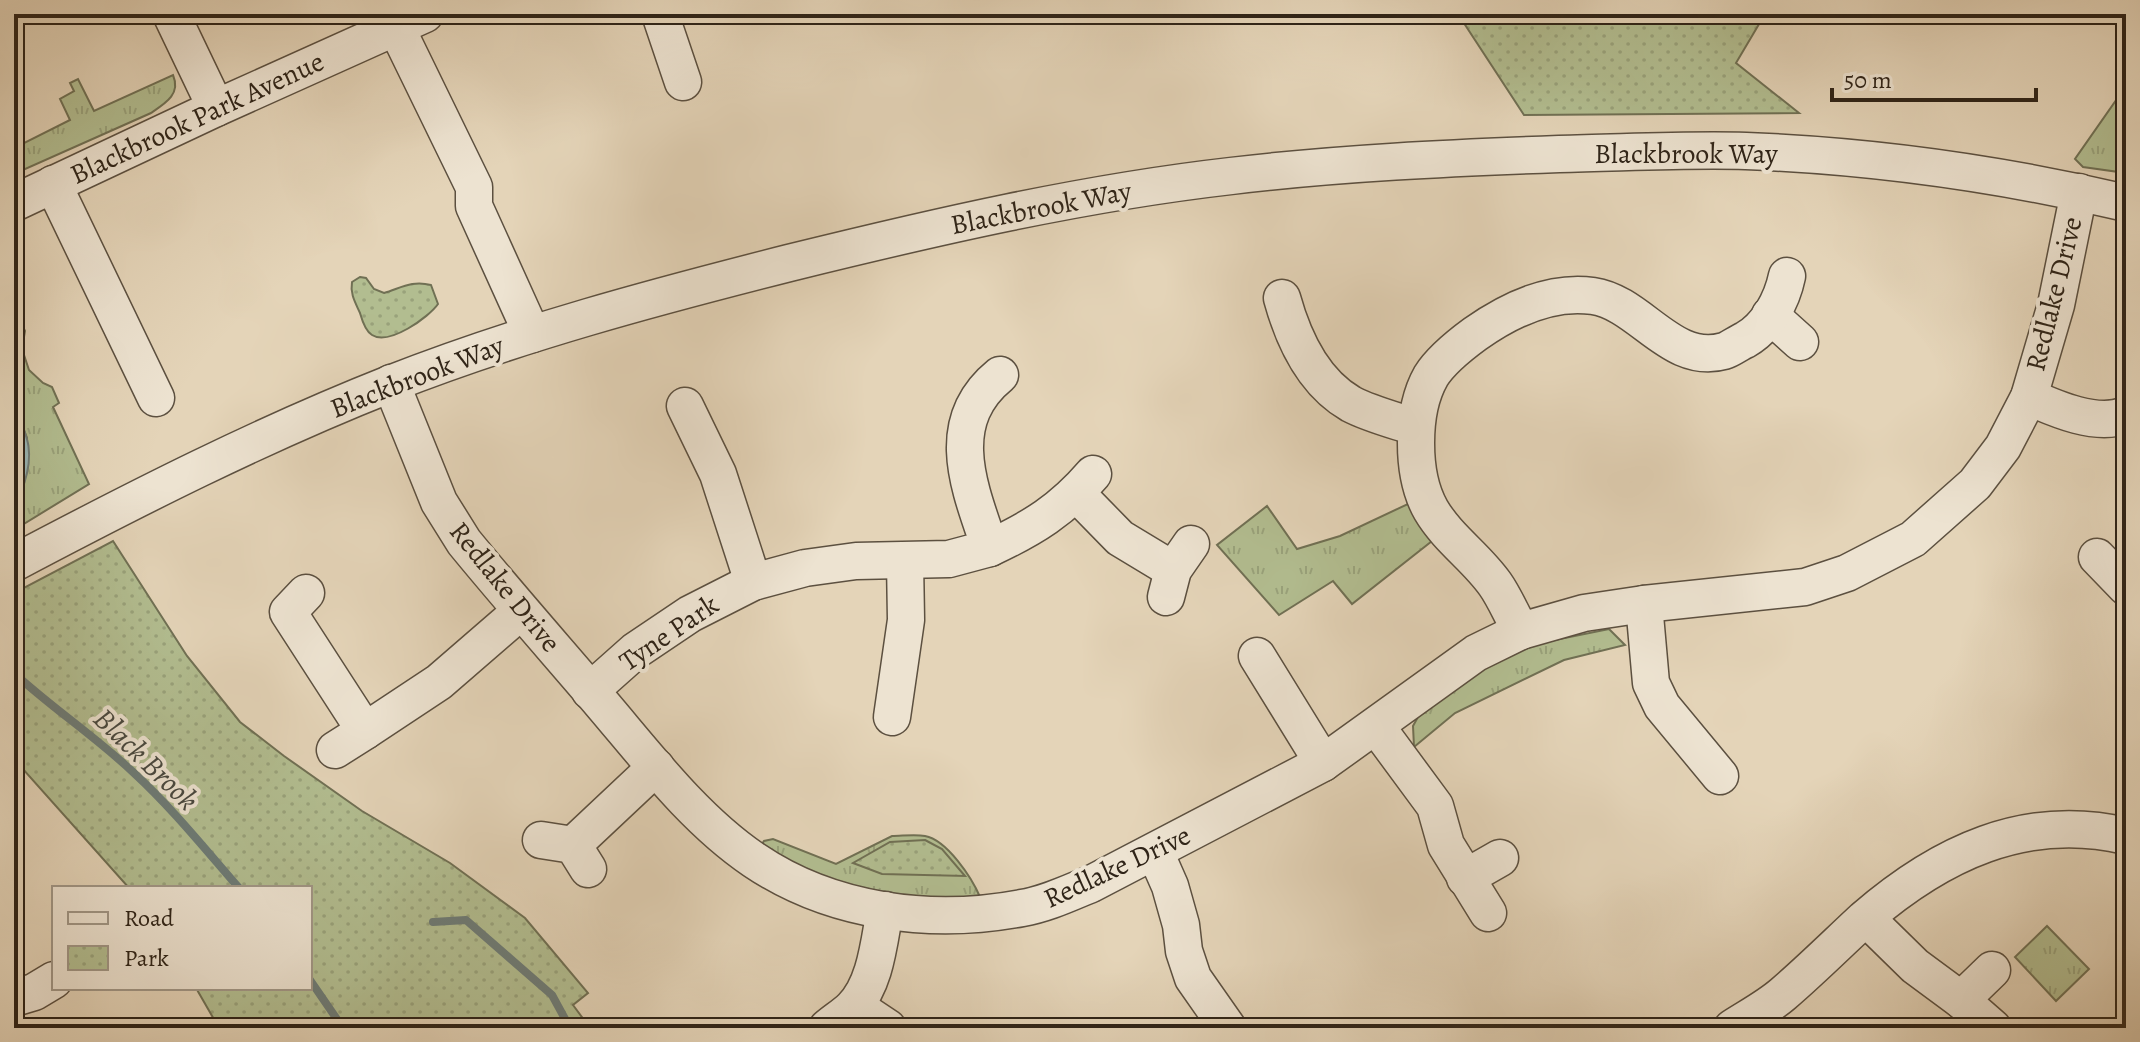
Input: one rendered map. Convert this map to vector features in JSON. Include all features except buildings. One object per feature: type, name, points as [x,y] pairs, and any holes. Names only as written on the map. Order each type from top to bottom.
[{"type":"street","points":[[171,14],[216,108]]},
{"type":"street","points":[[660,14],[683,82]]},
{"type":"street","points":[[411,21],[474,187],[474,206],[532,334]]},
{"type":"street","name":"Blackbrook Park Avenue","points":[[14,203],[411,21]]},
{"type":"street","name":"Blackbrook Way","points":[[14,563],[173,482],[391,383],[532,334],[636,301],[894,237],[1153,187],[1309,168],[1466,157],[1742,151],[1833,156],[1954,169],[2126,203]]},
{"type":"street","points":[[53,184],[156,398]]},
{"type":"street","name":"Redlake Drive","points":[[391,383],[439,502],[464,542],[656,767],[709,823],[753,859],[793,882],[839,901],[936,916],[1023,908],[1079,889],[1323,763],[1476,653],[1521,631],[1584,613],[1805,587],[1847,573],[1913,539],[1975,484],[2003,447],[2029,397],[2056,305],[2079,192]]},
{"type":"street","points":[[1521,631],[1496,585],[1452,538],[1431,510],[1423,492],[1416,461],[1415,427],[1431,377],[1447,357],[1492,322],[1557,296],[1595,296],[1624,307],[1665,339],[1694,352],[1723,352],[1751,336],[1770,315],[1783,296],[1787,276]]},
{"type":"street","points":[[1770,315],[1800,342]]},
{"type":"street","points":[[1279,319],[1332,392],[1354,405],[1415,427]]},
{"type":"street","points":[[990,548],[964,459],[965,430],[975,402],[985,387],[1000,375]]},
{"type":"street","name":"Redlake Drive","points":[[2029,397],[2089,417],[2114,420],[2126,415]]},
{"type":"street","name":"Tyne Park","points":[[685,406],[718,474],[753,582]]},
{"type":"street","name":"Tyne Park","points":[[590,691],[635,651],[690,614],[753,582],[805,568],[856,561],[949,559],[990,548],[1047,519],[1085,484],[1120,538],[1176,570]]},
{"type":"street","points":[[2097,557],[2126,587]]},
{"type":"street","points":[[892,717],[906,620],[905,561]]},
{"type":"street","points":[[1644,604],[1651,683],[1662,706],[1720,776]]},
{"type":"street","points":[[285,609],[350,741],[439,682],[521,611]]},
{"type":"street","points":[[1272,664],[1323,763]]},
{"type":"street","points":[[1376,726],[1435,806],[1446,845],[1488,913]]},
{"type":"street","points":[[567,851],[656,767]]},
{"type":"street","points":[[1732,1028],[1781,996],[1866,918],[1907,885],[1948,859],[2021,832],[2060,827],[2126,836]]},
{"type":"street","points":[[1155,852],[1170,886],[1193,978],[1228,1028]]},
{"type":"street","points":[[1465,878],[1500,858]]},
{"type":"street","points":[[827,1028],[855,1006],[877,953],[885,910]]},
{"type":"street","points":[[1866,918],[1915,966],[1993,1028]]},
{"type":"street","points":[[1961,1000],[1992,970]]},
{"type":"street","points":[[14,998],[34,992],[52,981]]},
{"type":"street","points":[[855,1006],[888,1028]]},
{"type":"green space","points":[[1458,14],[1765,14],[1736,63],[1799,113],[1524,115]]},
{"type":"green space","points":[[173,75],[174,93],[151,113],[14,174],[14,148],[70,120],[60,99],[74,91],[70,83],[78,79],[94,111]]},
{"type":"green space","points":[[2126,86],[2126,173],[2083,167],[2075,159]]},
{"type":"green space","points":[[360,277],[366,278],[374,289],[384,293],[412,284],[431,285],[438,304],[418,322],[398,333],[388,337],[372,335],[364,325],[352,294],[352,282]]},
{"type":"green space","points":[[14,308],[25,331],[22,349],[29,370],[52,387],[59,403],[53,407],[89,484],[14,530],[14,489],[24,484],[27,438],[14,405]]},
{"type":"green space","points":[[1410,503],[1432,541],[1352,604],[1333,581],[1279,615],[1217,545],[1267,506],[1297,549],[1340,536]]},
{"type":"green space","points":[[113,541],[187,656],[240,722],[362,811],[450,863],[525,918],[588,993],[573,1005],[590,1028],[219,1028],[197,990],[312,990],[312,886],[127,886],[14,759],[14,593]]},
{"type":"green space","points":[[1609,629],[1625,645],[1564,660],[1455,713],[1414,747],[1413,726],[1424,706],[1483,666],[1535,644]]},
{"type":"green space","points":[[892,836],[925,836],[942,845],[965,870],[980,897],[920,897],[859,890],[813,875],[760,847],[764,841],[773,839],[836,864]]},
{"type":"green space","points":[[925,840],[942,849],[965,876],[882,874],[853,863],[890,842]]},
{"type":"green space","points":[[2047,926],[2089,969],[2056,1001],[2015,957]]},
{"type":"water","points":[[14,405],[26,435],[29,462],[24,484],[14,489]]},
{"type":"waterway","name":"Black Brook","points":[[14,673],[148,786],[237,886]]},
{"type":"waterway","points":[[433,922],[466,920],[552,995],[570,1028]]},
{"type":"waterway","name":"Black Brook","points":[[312,983],[343,1028]]}]
